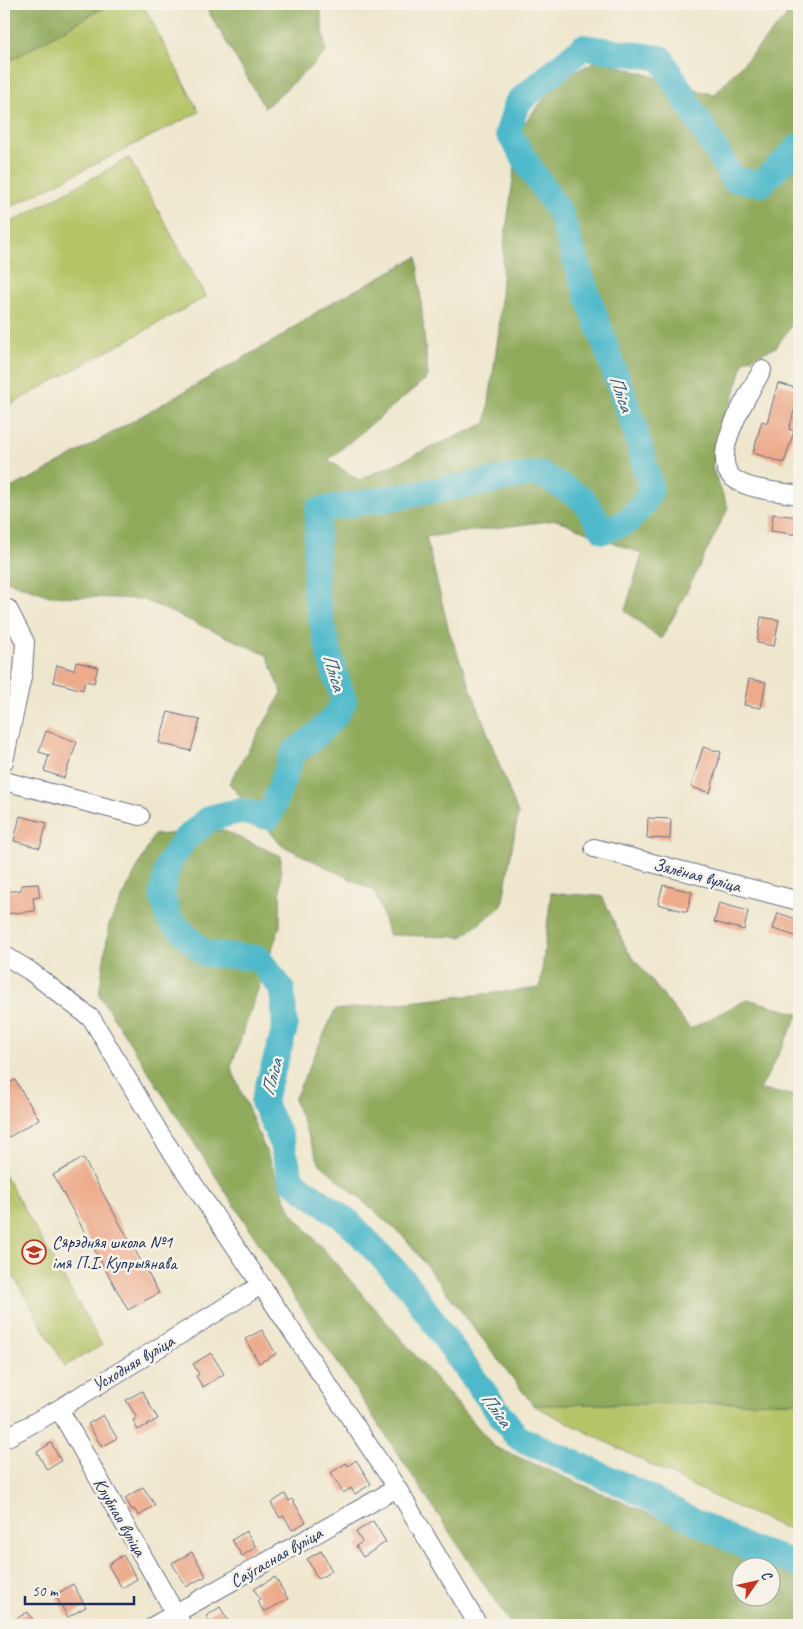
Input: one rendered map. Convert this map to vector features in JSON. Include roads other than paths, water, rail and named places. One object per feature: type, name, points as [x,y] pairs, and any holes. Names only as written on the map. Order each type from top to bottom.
[{"type":"street","points":[[762,370],[735,420],[726,444],[724,463],[732,478],[748,486],[799,495]]},
{"type":"street","points":[[4,761],[24,672],[25,642],[6,609]]},
{"type":"street","points":[[4,781],[140,816]]},
{"type":"street","name":"Зялёная вуліца","points":[[594,848],[799,901]]},
{"type":"street","points":[[4,956],[30,971],[92,1018],[160,1134],[397,1488],[478,1625]]},
{"type":"street","name":"Усходняя вуліца","points":[[4,1439],[59,1409],[261,1285]]},
{"type":"street","name":"Клубная вуліца","points":[[59,1409],[178,1619]]},
{"type":"street","name":"Саўгасная вуліца","points":[[155,1625],[178,1619],[397,1488]]},
{"type":"waterway","name":"Пліса","points":[[799,146],[761,184],[733,179],[661,58],[583,47],[517,103],[508,132],[560,213],[635,430],[651,489],[642,506],[627,522],[604,531],[583,499],[539,473],[318,510],[315,590],[330,658],[344,701],[335,716],[313,738],[293,753],[269,817],[239,811],[210,818],[185,839],[168,864],[162,894],[169,919],[205,954],[258,958],[282,989],[285,1028],[263,1102],[280,1137],[292,1181],[349,1222],[408,1285],[517,1437],[626,1486],[750,1549],[799,1564]]},
{"type":"place","name":"Сярэдняя школа №1 імя П.І. Купрыянава","points":[[34,1252]]}]
